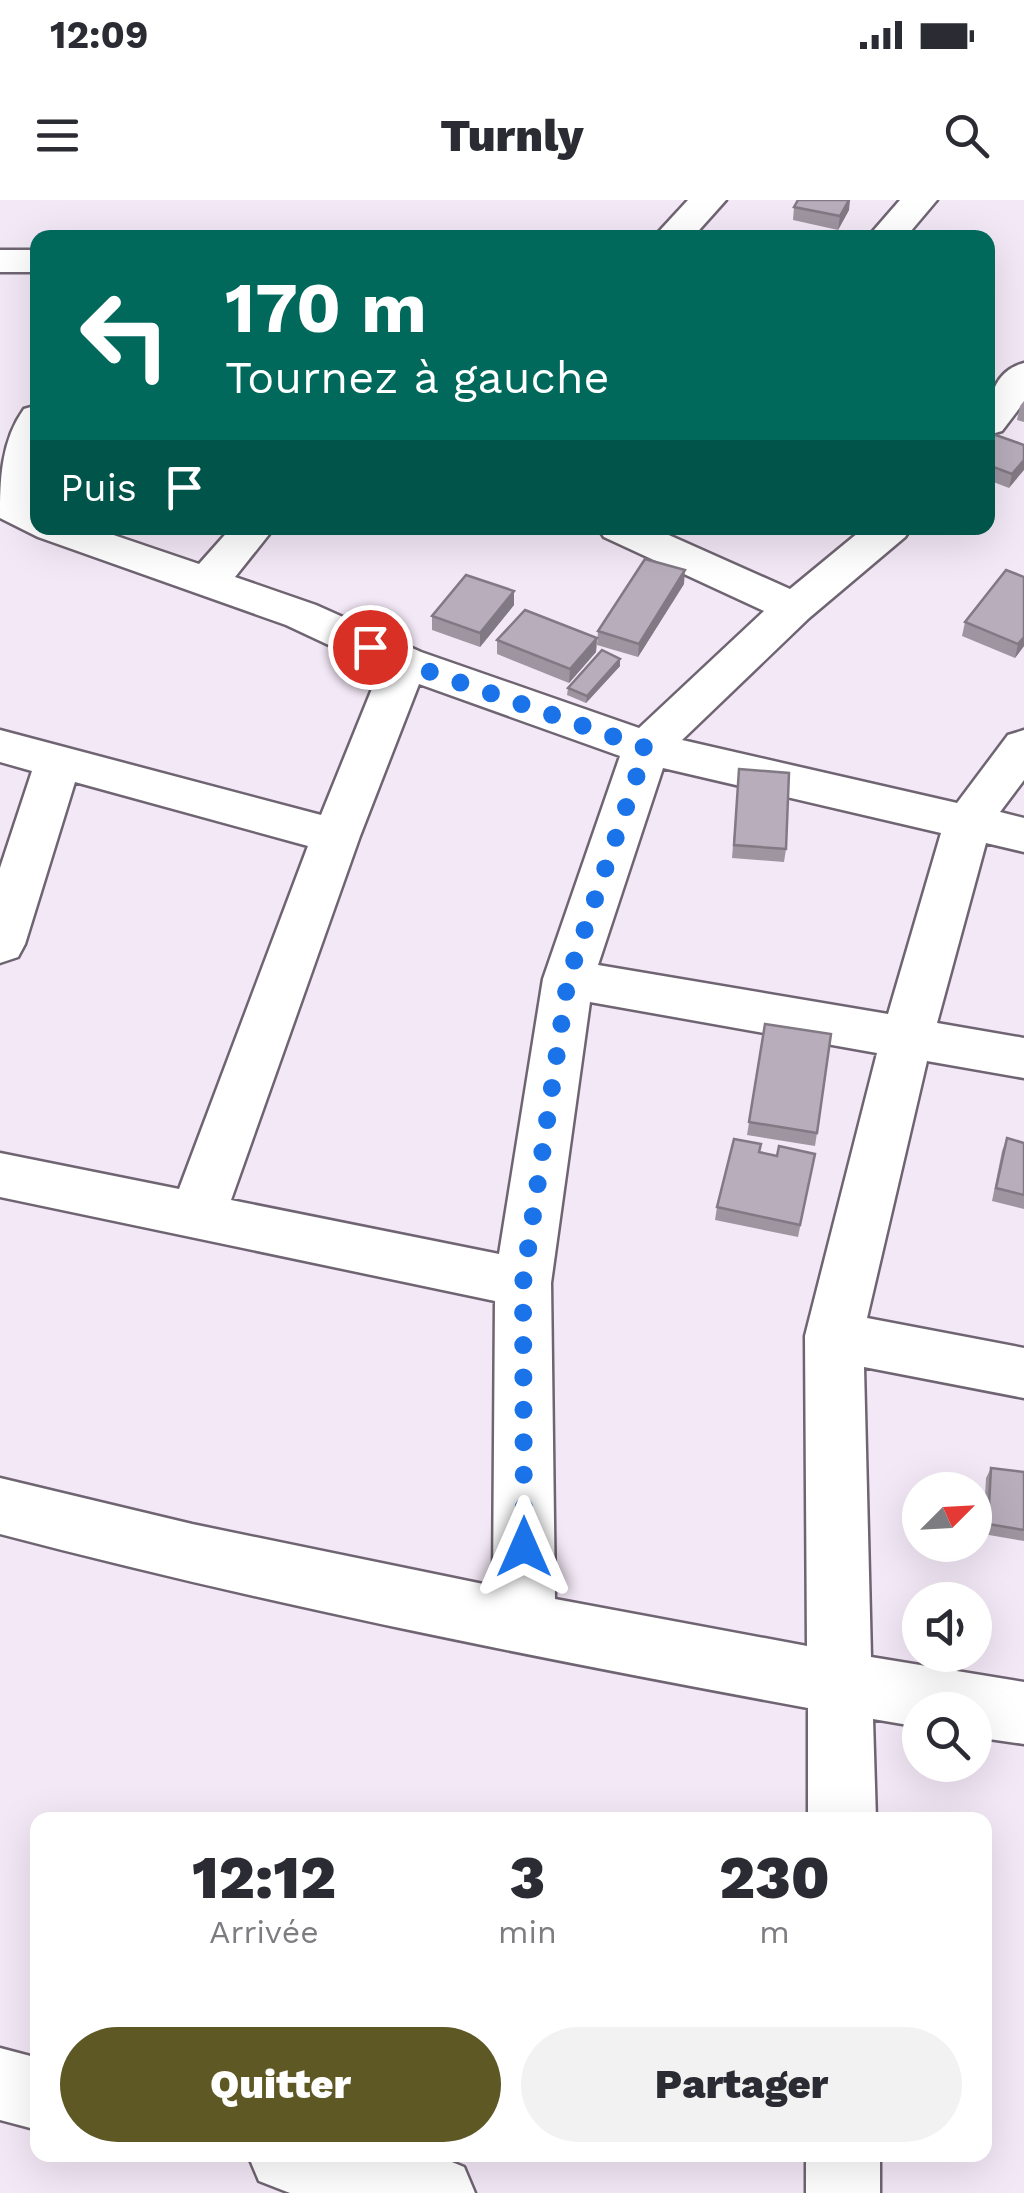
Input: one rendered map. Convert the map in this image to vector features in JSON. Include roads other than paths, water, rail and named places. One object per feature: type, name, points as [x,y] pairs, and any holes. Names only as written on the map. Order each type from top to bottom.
[{"type":"street","points":[[679,230],[708,200]]},
{"type":"street","points":[[892,230],[919,200]]},
{"type":"street","points":[[0,261],[30,262]]},
{"type":"street","points":[[995,355],[1024,361]]},
{"type":"street","points":[[995,413],[1024,375]]},
{"type":"street","points":[[30,441],[11,497],[14,508],[30,517]]},
{"type":"street","points":[[73,535],[301,614],[405,663],[646,748],[1024,836]]},
{"type":"street","points":[[208,582],[247,535]]},
{"type":"street","points":[[634,535],[794,608]]},
{"type":"street","points":[[524,1623],[523,1283],[568,979],[646,748],[794,608],[882,535]]},
{"type":"street","points":[[197,1216],[336,836],[405,663]]},
{"type":"street","points":[[0,746],[336,836]]},
{"type":"street","points":[[842,1812],[834,1336],[907,1038],[968,822],[1024,746]]},
{"type":"street","points":[[0,944],[58,762]]},
{"type":"street","points":[[568,979],[1024,1058]]},
{"type":"street","points":[[0,1175],[523,1283]]},
{"type":"street","points":[[834,1336],[1024,1373]]},
{"type":"street","points":[[0,1506],[93,1531],[524,1623],[842,1685],[1024,1713]]},
{"type":"street","points":[[0,2084],[30,2092]]},
{"type":"street","points":[[313,2162],[438,2193]]},
{"type":"street","points":[[843,2162],[843,2193]]}]
